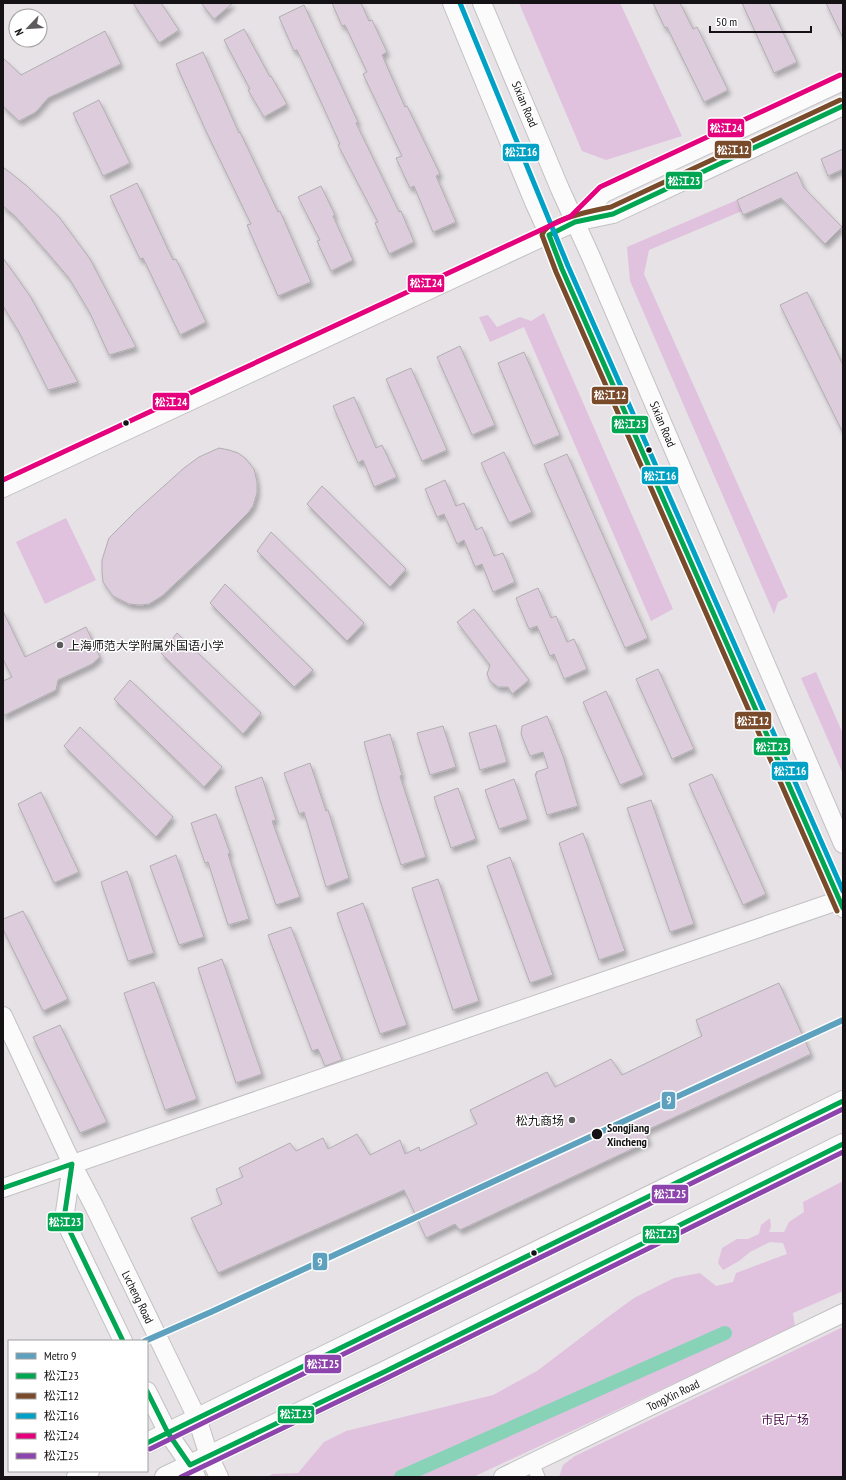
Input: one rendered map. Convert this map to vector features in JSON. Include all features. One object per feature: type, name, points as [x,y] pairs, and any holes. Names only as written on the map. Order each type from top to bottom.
[{"type":"main road","points":[[3,1188],[841,904],[562,269],[452,3]]},
{"type":"main road","name":"Sixian Road","points":[[482,3],[843,844]]},
{"type":"main road","points":[[575,222],[604,194],[843,80]]},
{"type":"main road","points":[[3,488],[575,222],[613,214],[843,106]]},
{"type":"main road","name":"Lvcheng Road","points":[[3,1016],[72,1164],[94,1206],[196,1418],[209,1456],[219,1477]]},
{"type":"main road","points":[[148,1443],[843,1101]]},
{"type":"main road","points":[[165,1477],[193,1471],[209,1456],[384,1372],[843,1144]]},
{"type":"main road","points":[[72,1164],[64,1219],[123,1340]]},
{"type":"main road","name":"TongXin Road","points":[[503,1477],[535,1470],[843,1313]]},
{"type":"main road","points":[[148,1393],[168,1433],[193,1471]]},
{"type":"main road","points":[[77,1477],[87,1472]]},
{"type":"green space","points":[[519,3],[620,3],[682,136],[606,160],[582,151]]},
{"type":"green space","points":[[737,200],[742,211],[649,250],[644,274],[788,597],[778,602],[774,614],[630,281],[627,247]]},
{"type":"green space","points":[[544,313],[673,609],[651,621],[524,327],[490,342],[479,317],[488,315],[497,327],[520,317],[531,321]]},
{"type":"green space","points":[[66,518],[96,580],[45,604],[16,542]]},
{"type":"green space","points":[[816,672],[843,734],[843,774],[801,678]]},
{"type":"green space","points":[[843,1181],[843,1291],[793,1313],[795,1327],[473,1477],[268,1477],[272,1474],[298,1473],[324,1442],[346,1431],[493,1395],[537,1371],[634,1298],[674,1278],[700,1273],[716,1286],[733,1282],[736,1273],[787,1254],[783,1243],[770,1242],[750,1252],[739,1261],[723,1270],[718,1263],[722,1248],[737,1239],[748,1239],[759,1234],[761,1225],[770,1218],[771,1227],[769,1232],[784,1232],[789,1222],[804,1212],[803,1202]]},
{"type":"green space","name":"市民广场","points":[[843,1327],[843,1477],[559,1477],[563,1465],[575,1456]]},
{"type":"building","points":[[133,3],[161,3],[179,30],[159,43]]},
{"type":"building","points":[[201,3],[233,3],[214,19]]},
{"type":"building","points":[[332,3],[361,3],[369,21],[372,20],[387,52],[382,55],[405,107],[407,106],[440,174],[436,176],[456,222],[433,232],[414,186],[410,188],[396,158],[402,156],[363,74],[367,72],[345,25],[342,26]]},
{"type":"building","points":[[653,3],[680,3],[693,29],[697,27],[728,90],[704,102],[667,27],[665,28]]},
{"type":"building","points":[[742,3],[769,3],[797,62],[774,73]]},
{"type":"building","points":[[826,3],[843,3],[843,38]]},
{"type":"building","points":[[304,5],[358,122],[356,123],[399,212],[401,211],[414,242],[389,254],[375,223],[378,222],[338,145],[340,144],[321,102],[297,50],[294,51],[279,17]]},
{"type":"building","points":[[244,29],[270,77],[271,76],[287,104],[264,117],[248,90],[250,89],[224,40]]},
{"type":"building","points":[[105,31],[121,64],[48,98],[36,112],[19,121],[3,106],[3,58],[21,75]]},
{"type":"building","points":[[203,52],[239,133],[240,132],[278,212],[280,211],[311,282],[278,296],[247,225],[251,224],[206,131],[176,64]]},
{"type":"building","points":[[99,100],[130,163],[103,176],[73,113]]},
{"type":"building","points":[[843,149],[843,169],[828,176],[821,159]]},
{"type":"building","points":[[3,167],[27,186],[59,217],[90,259],[136,347],[109,355],[90,313],[69,278],[15,216],[3,206]]},
{"type":"building","points":[[797,172],[804,188],[842,227],[825,244],[781,198],[743,215],[737,200]]},
{"type":"building","points":[[137,183],[173,260],[176,259],[206,322],[180,335],[143,258],[140,259],[110,196]]},
{"type":"building","points":[[321,186],[335,215],[333,216],[353,260],[331,271],[317,241],[320,240],[298,197]]},
{"type":"building","points":[[3,258],[30,296],[78,382],[48,390],[19,332],[3,306]]},
{"type":"building","points":[[807,292],[843,365],[843,433],[780,305]]},
{"type":"building","points":[[460,346],[495,425],[472,435],[437,357]]},
{"type":"building","points":[[524,352],[560,435],[533,446],[498,363]]},
{"type":"building","points":[[411,368],[447,450],[422,461],[386,379]]},
{"type":"building","points":[[354,397],[376,448],[382,445],[397,477],[374,487],[363,460],[358,463],[333,406]]},
{"type":"building","points":[[219,448],[238,453],[245,458],[254,469],[257,482],[257,493],[253,506],[248,513],[162,596],[149,604],[129,604],[113,596],[103,582],[102,572],[102,560],[109,538],[136,511],[184,468],[199,457]]},
{"type":"building","points":[[504,452],[532,512],[509,523],[481,463]]},
{"type":"building","points":[[567,454],[648,638],[625,648],[544,464]]},
{"type":"building","points":[[445,480],[456,506],[464,503],[476,530],[482,527],[494,556],[503,553],[515,582],[493,592],[482,564],[475,567],[464,540],[457,544],[444,514],[437,517],[425,489]]},
{"type":"building","points":[[322,486],[406,569],[390,587],[307,504]]},
{"type":"building","points":[[271,532],[364,623],[347,641],[257,551]]},
{"type":"building","points":[[225,584],[313,670],[294,687],[210,603]]},
{"type":"building","points":[[538,588],[551,618],[556,616],[567,642],[574,639],[587,669],[564,679],[554,654],[550,656],[537,626],[529,629],[516,598]]},
{"type":"building","points":[[474,609],[529,680],[512,694],[508,687],[498,687],[490,681],[487,674],[490,665],[457,622]]},
{"type":"building","points":[[3,611],[25,657],[86,627],[100,657],[92,664],[58,680],[56,690],[3,716],[3,681],[12,677],[3,659]]},
{"type":"building","points":[[177,633],[261,713],[243,734],[161,653]]},
{"type":"building","points":[[658,669],[694,749],[672,759],[636,679]]},
{"type":"building","points":[[130,680],[222,767],[204,787],[114,699]]},
{"type":"building","points":[[606,691],[644,775],[620,785],[583,702]]},
{"type":"building","points":[[547,716],[563,756],[578,806],[547,815],[535,774],[537,774],[536,772],[548,768],[543,752],[530,756],[521,734],[522,726]]},
{"type":"building","points":[[496,725],[507,762],[480,770],[469,733]]},
{"type":"building","points":[[443,726],[456,767],[430,775],[417,733]]},
{"type":"building","points":[[80,727],[173,817],[156,837],[64,746]]},
{"type":"building","points":[[390,734],[402,775],[400,776],[426,857],[401,865],[380,800],[364,742]]},
{"type":"building","points":[[310,763],[326,811],[328,810],[349,878],[326,887],[304,812],[299,814],[284,773]]},
{"type":"building","points":[[712,774],[766,894],[743,905],[689,784]]},
{"type":"building","points":[[262,777],[276,820],[272,821],[300,897],[276,905],[235,787]]},
{"type":"building","points":[[514,779],[528,819],[499,829],[485,790]]},
{"type":"building","points":[[458,788],[476,839],[451,848],[434,797]]},
{"type":"building","points":[[41,792],[79,872],[54,883],[18,804]]},
{"type":"building","points":[[651,800],[694,924],[670,932],[627,808]]},
{"type":"building","points":[[216,814],[230,853],[228,854],[249,919],[228,925],[208,862],[205,863],[191,823]]},
{"type":"building","points":[[583,833],[625,951],[599,960],[559,843]]},
{"type":"building","points":[[176,855],[204,937],[179,945],[150,866]]},
{"type":"building","points":[[510,857],[553,975],[530,983],[487,866]]},
{"type":"building","points":[[127,871],[154,953],[128,961],[101,882]]},
{"type":"building","points":[[438,879],[479,1001],[453,1010],[412,888]]},
{"type":"building","points":[[363,903],[407,1025],[380,1034],[337,913]]},
{"type":"building","points":[[23,911],[68,999],[43,1011],[3,929],[3,919]]},
{"type":"building","points":[[291,927],[342,1060],[325,1066],[318,1049],[312,1051],[268,935]]},
{"type":"building","points":[[222,959],[262,1074],[236,1083],[198,968]]},
{"type":"building","points":[[154,982],[197,1099],[165,1110],[124,993]]},
{"type":"building","name":"松九商场","points":[[779,983],[811,1054],[645,1131],[649,1141],[460,1230],[455,1224],[426,1238],[404,1190],[218,1273],[191,1218],[222,1204],[216,1189],[243,1177],[239,1168],[290,1143],[296,1151],[323,1138],[328,1149],[357,1134],[370,1155],[400,1140],[405,1154],[419,1147],[420,1151],[477,1124],[470,1110],[547,1072],[555,1087],[611,1059],[622,1075],[702,1036],[696,1020]]},
{"type":"building","points":[[60,1025],[107,1122],[80,1133],[33,1037]]},
{"type":"waterway","points":[[401,1477],[725,1333]]},
{"type":"metro line","name":"9","points":[[147,1340],[843,1020]]},
{"type":"transit line","name":"松江16","points":[[460,3],[568,266],[843,891]]},
{"type":"transit line","name":"松江24","points":[[3,480],[571,216],[600,187],[840,75]]},
{"type":"transit line","name":"松江12","points":[[837,911],[556,272],[542,235],[545,229],[552,224],[572,216],[611,207],[840,100]]},
{"type":"transit line","name":"松江23","points":[[843,106],[613,214],[575,222],[549,235],[562,269],[843,908]]},
{"type":"transit line","name":"松江23","points":[[148,1443],[843,1101]]},
{"type":"transit line","name":"松江25","points":[[150,1449],[843,1109]]},
{"type":"transit line","name":"松江23","points":[[148,1393],[168,1433],[190,1465],[384,1372],[843,1144]]},
{"type":"transit line","name":"松江25","points":[[181,1477],[387,1378],[843,1152]]},
{"type":"transit line","name":"松江23","points":[[3,1188],[72,1164],[64,1219],[123,1340]]},
{"type":"place","name":"上海师范大学附属外国语小学","points":[[60,645]]},
{"type":"place","name":"松九商场","points":[[572,1120]]},
{"type":"place","name":"Songjiang Xincheng","points":[[597,1134]]}]
